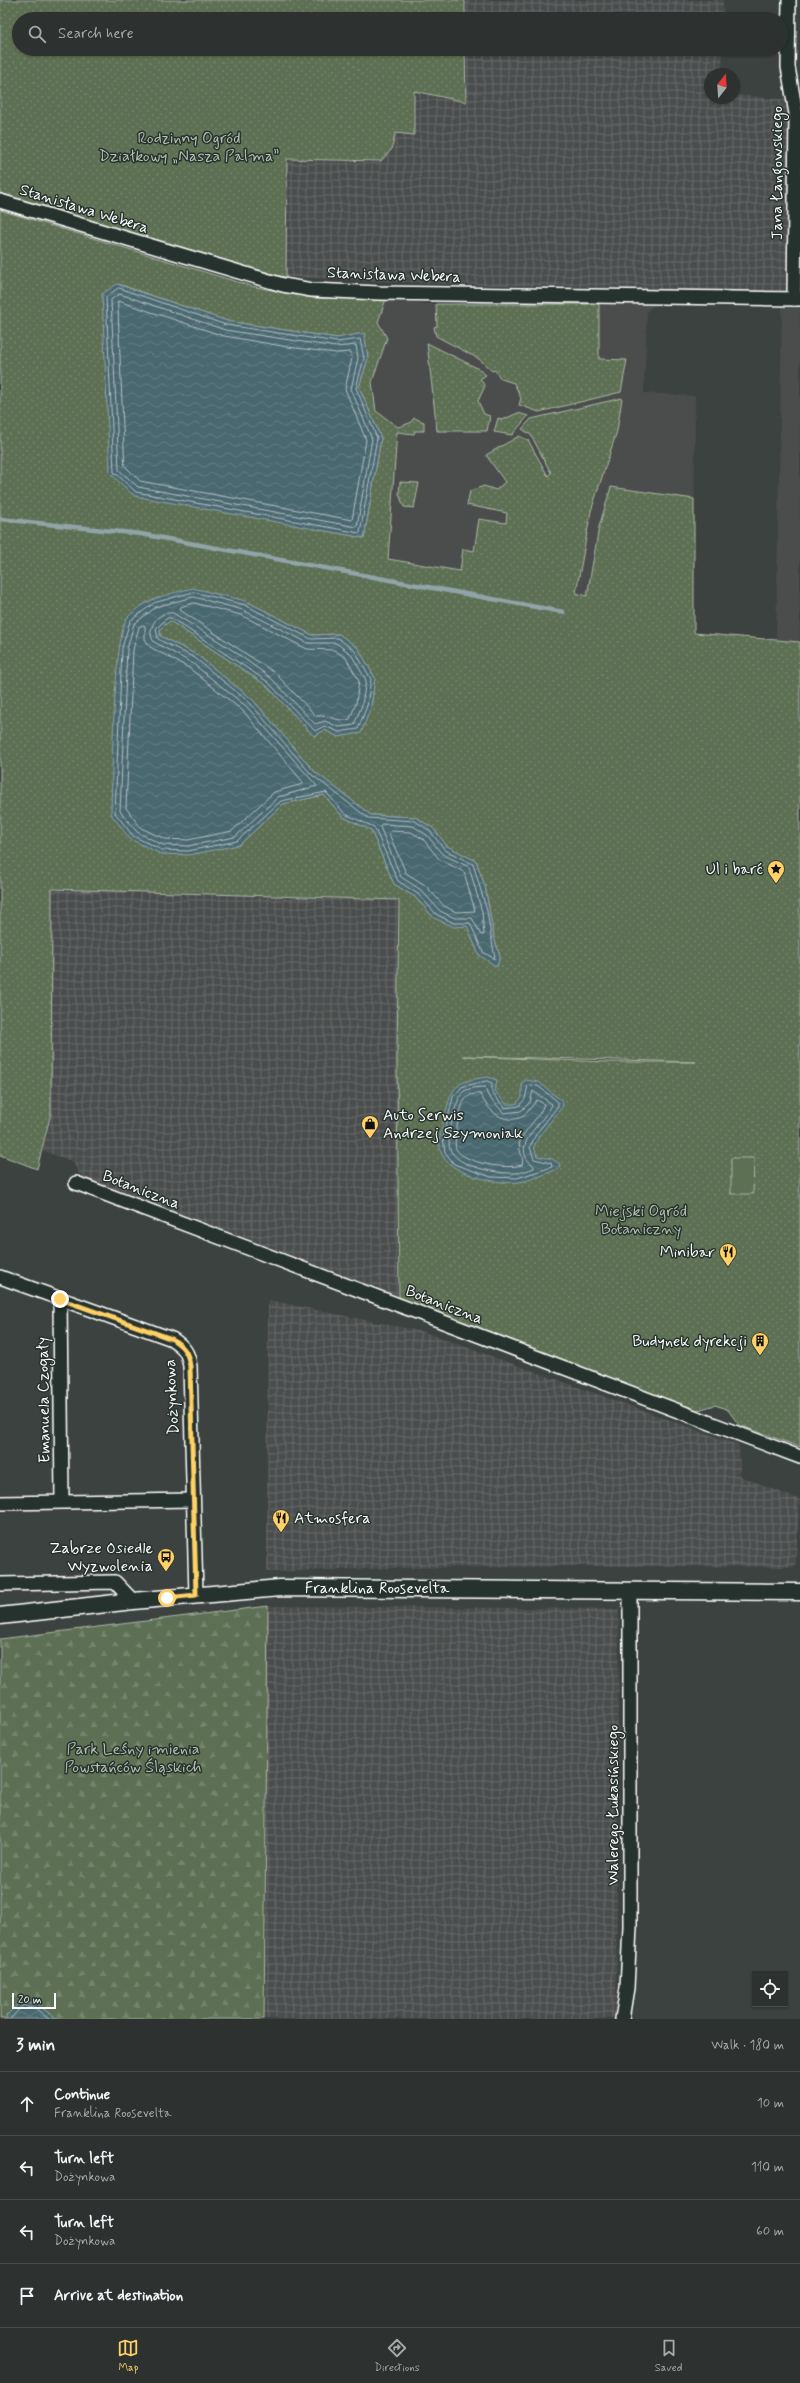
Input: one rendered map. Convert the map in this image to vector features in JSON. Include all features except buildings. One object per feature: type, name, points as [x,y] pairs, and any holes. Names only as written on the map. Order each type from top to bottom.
[{"type":"street","name":"Jana Łangowskiego","points":[[789,0],[788,67],[796,114],[797,299]]},
{"type":"street","name":"Stanisława Webera","points":[[0,201],[277,284],[312,290],[379,293],[797,299]]},
{"type":"street","name":"Botaniczna","points":[[76,1183],[800,1457]]},
{"type":"street","name":"Dożynkowa","points":[[0,1277],[172,1339],[182,1345],[188,1353],[190,1366],[196,1595]]},
{"type":"street","name":"Emanuela Czogały","points":[[60,1299],[62,1501]]},
{"type":"street","points":[[0,1503],[193,1500]]},
{"type":"street","points":[[0,1584],[115,1582],[133,1601]]},
{"type":"street","name":"Franklina Roosevelta","points":[[755,1590],[800,1585]]},
{"type":"street","name":"Franklina Roosevelta","points":[[0,1616],[133,1601],[288,1588],[755,1590],[800,1592]]},
{"type":"street","name":"Walerego Łukasińskiego","points":[[622,2019],[628,1981],[630,1927],[630,1590]]},
{"type":"shaded area","points":[[465,0],[723,0],[723,12],[465,12]]},
{"type":"shaded area","points":[[465,56],[723,56],[722,68],[704,68],[704,104],[740,104],[740,96],[791,100],[791,293],[415,283],[286,277],[287,159],[381,161],[392,149],[394,133],[414,135],[414,91],[466,102]]},
{"type":"shaded area","points":[[386,299],[427,304],[657,303],[647,311],[644,393],[695,396],[694,633],[387,564],[398,427],[376,411],[372,382],[387,338],[378,322]]},
{"type":"shaded area","points":[[782,306],[800,307],[800,642],[776,641]]},
{"type":"shaded area","points":[[52,889],[399,900],[397,1055],[399,1301],[83,1180],[72,1161],[43,1151],[51,1113]]},
{"type":"shaded area","points":[[268,1300],[424,1332],[739,1445],[740,1476],[800,1500],[795,1567],[613,1566],[390,1568],[267,1572]]},
{"type":"shaded area","points":[[268,1606],[619,1609],[616,2019],[264,2019]]},
{"type":"green space","name":"Rodzinny Ogród Działkowy „Nasza Palma”","points":[[0,0],[465,0],[465,12],[12,12],[12,56],[465,56],[466,102],[414,91],[414,135],[395,133],[392,149],[381,161],[287,159],[286,277],[0,193]]},
{"type":"green space","name":"Miejski Ogród Botaniczny","points":[[0,210],[251,286],[313,298],[386,299],[378,322],[387,338],[372,382],[376,411],[398,427],[410,423],[414,418],[424,422],[424,431],[415,431],[414,434],[397,432],[388,559],[460,571],[463,549],[474,551],[479,519],[506,523],[507,513],[467,505],[470,491],[484,486],[496,490],[505,482],[486,455],[519,436],[528,440],[548,476],[551,473],[531,435],[522,429],[531,419],[622,398],[617,431],[591,511],[576,593],[587,596],[599,527],[611,487],[694,499],[694,633],[800,642],[800,1447],[739,1425],[728,1410],[721,1407],[715,1405],[698,1410],[399,1301],[397,1055],[399,900],[52,889],[51,1113],[37,1169],[0,1155]],"holes":[[[118,284],[227,321],[337,338],[364,334],[368,358],[359,387],[381,438],[364,538],[312,528]],[[246,601],[312,635],[339,634],[358,648],[375,678],[371,707],[338,737],[325,730],[314,736],[266,685],[170,621],[160,629],[160,636],[197,655],[253,700],[314,771],[371,815],[415,817],[433,828],[447,846],[476,861],[485,886],[494,938],[500,956],[479,955],[467,925],[434,918],[415,897],[394,884],[371,830],[343,817],[324,795],[283,804],[239,845],[127,618]],[[463,1056],[696,1062],[607,1062]]]},
{"type":"green space","points":[[436,304],[599,304],[599,359],[627,360],[621,392],[539,412],[519,405],[521,398],[514,383],[501,379],[495,370],[492,371],[479,359],[436,336],[434,327],[437,326]]},
{"type":"green space","points":[[427,343],[477,368],[486,375],[480,379],[485,386],[478,401],[484,414],[490,416],[487,431],[437,431]]},
{"type":"green space","points":[[518,413],[528,416],[512,435],[494,432],[498,418],[502,420]]},
{"type":"green space","points":[[400,482],[419,483],[414,508],[404,507],[399,494]]},
{"type":"green space","points":[[731,1158],[754,1158],[753,1194],[731,1194]]},
{"type":"green space","name":"Park Leśny imienia Powstańców Śląskich","points":[[268,1606],[264,2019],[56,2019],[37,2004],[6,2016],[7,2019],[0,2019],[0,1639]]},
{"type":"water","points":[[117,284],[227,321],[337,338],[364,333],[368,358],[359,387],[381,438],[364,538],[134,496],[110,473],[102,294]]},
{"type":"water","points":[[193,588],[246,601],[312,635],[339,634],[358,648],[375,678],[371,707],[361,733],[338,737],[325,730],[314,736],[266,685],[170,621],[160,629],[160,636],[197,655],[253,700],[314,771],[371,815],[415,817],[433,828],[447,846],[476,861],[485,886],[494,938],[500,956],[497,967],[479,955],[467,926],[454,927],[434,918],[415,897],[394,884],[371,830],[343,817],[324,795],[283,804],[239,845],[189,855],[161,854],[130,839],[111,814],[116,678],[123,629],[128,617],[142,605],[167,595]]},
{"type":"water","points":[[488,1077],[497,1080],[495,1091],[506,1104],[516,1104],[522,1097],[522,1084],[525,1080],[539,1082],[562,1101],[563,1106],[539,1136],[534,1147],[537,1156],[552,1159],[560,1164],[559,1168],[529,1180],[519,1182],[499,1182],[487,1180],[463,1172],[445,1160],[440,1148],[441,1130],[453,1091],[457,1086],[469,1080]]},
{"type":"water","points":[[21,2001],[37,2004],[56,2019],[7,2019],[6,2016]]},
{"type":"waterway","points":[[0,519],[141,534],[563,612]]},
{"type":"place","name":"Ul i barć","points":[[776,884]]},
{"type":"place","name":"Auto Serwis Andrzej Szymoniak","points":[[370,1139]]},
{"type":"place","name":"Minibar","points":[[728,1267]]},
{"type":"place","name":"Budynek dyrekcji","points":[[760,1356]]},
{"type":"place","name":"Atmosfera","points":[[281,1533]]},
{"type":"place","name":"Zabrze Osiedle Wyzwolenia","points":[[166,1572]]},
{"type":"route","points":[[60,1299],[172,1339],[182,1345],[188,1353],[190,1366],[196,1595],[167,1598]]}]
